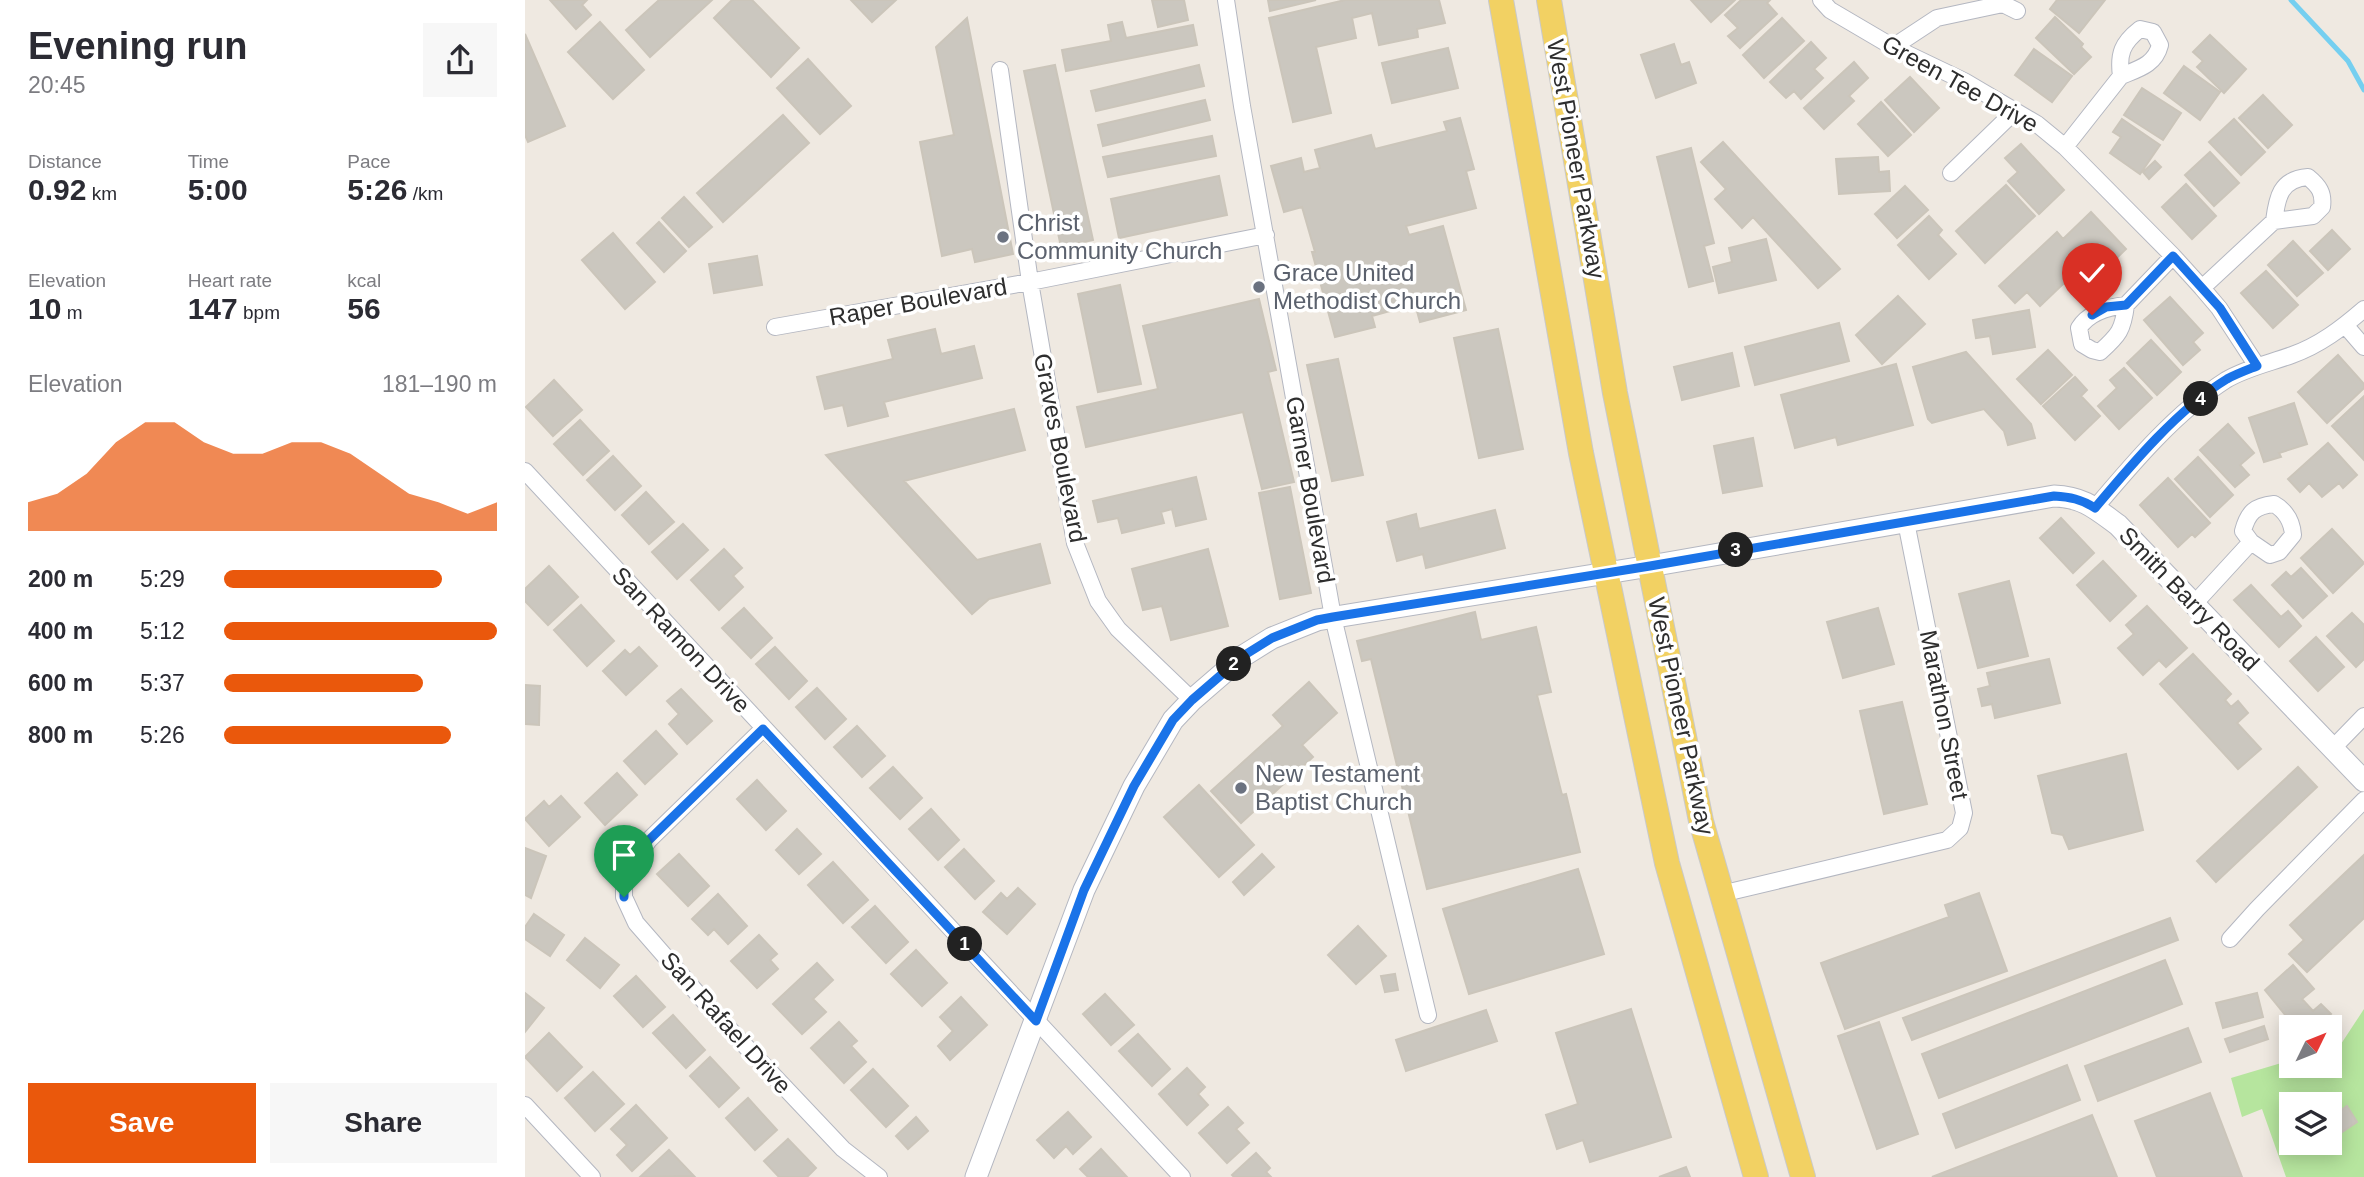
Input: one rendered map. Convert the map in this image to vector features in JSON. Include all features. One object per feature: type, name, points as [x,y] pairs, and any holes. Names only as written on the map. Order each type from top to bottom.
[{"type":"main road","name":"West Pioneer Parkway","points":[[1501,0],[1581,453],[1667,863],[1756,1177]]},
{"type":"main road","name":"West Pioneer Parkway","points":[[1549,0],[1615,393],[1701,821],[1803,1177]]},
{"type":"street","name":"Garner Boulevard","points":[[1226,0],[1242,106],[1333,617],[1428,1016]]},
{"type":"street","name":"Green Tee Drive","points":[[1821,0],[1830,10],[1893,47],[1963,81],[2037,124],[2065,147],[2173,256],[2220,308],[2257,366]]},
{"type":"street","points":[[1893,47],[1937,18],[2003,4],[2017,11]]},
{"type":"street","name":"Graves Boulevard","points":[[1000,70],[1030,282],[1079,552],[1098,601],[1118,629],[1192,700]]},
{"type":"street","points":[[2065,147],[2121,76]]},
{"type":"street","points":[[1951,173],[2015,111]]},
{"type":"street","points":[[2202,288],[2274,221]]},
{"type":"street","name":"Raper Boulevard","points":[[775,327],[1030,282],[1266,235]]},
{"type":"street","points":[[2126,305],[2173,256]]},
{"type":"street","points":[[2095,508],[2126,471],[2190,409],[2228,379],[2257,366],[2294,355],[2326,340],[2364,309]]},
{"type":"street","points":[[2345,325],[2364,347]]},
{"type":"street","name":"San Ramon Drive","points":[[525,471],[1182,1177]]},
{"type":"street","name":"Smith Barry Road","points":[[976,1177],[1084,890],[1134,786],[1173,720],[1243,656],[1272,638],[1317,620],[2054,496],[2069,496],[2083,500],[2118,525],[2364,780]]},
{"type":"street","name":"Marathon Street","points":[[1721,894],[1947,840],[1960,828],[1964,813],[1906,522]]},
{"type":"street","points":[[2195,603],[2251,542]]},
{"type":"street","points":[[2333,748],[2364,716]]},
{"type":"street","name":"San Rafael Drive","points":[[763,729],[649,840],[631,865],[624,887],[624,897],[636,923],[718,1017],[843,1149],[879,1177]]},
{"type":"street","points":[[2230,939],[2364,800]]},
{"type":"street","points":[[525,1105],[588,1176]]},
{"type":"green space","points":[[2364,1009],[2364,1177],[2286,1177],[2262,1109],[2242,1117],[2231,1078],[2279,1064],[2279,1078],[2342,1078],[2342,1042]]},
{"type":"building","points":[[550,0],[587,0],[582,5],[591,15],[576,29]]},
{"type":"building","points":[[659,0],[712,0],[650,57],[626,30]]},
{"type":"building","points":[[732,0],[752,0],[799,48],[771,77],[714,18]]},
{"type":"building","points":[[851,0],[896,0],[872,22]]},
{"type":"building","points":[[1152,0],[1184,0],[1188,20],[1158,27]]},
{"type":"building","points":[[1268,0],[1316,0],[1270,11]]},
{"type":"building","points":[[1345,0],[1439,0],[1445,23],[1417,29],[1418,37],[1379,45],[1372,13],[1352,18],[1356,38],[1316,47],[1331,113],[1293,122],[1269,18]]},
{"type":"building","points":[[1691,0],[1735,0],[1711,22]]},
{"type":"building","points":[[1741,0],[1770,0],[1767,3],[1777,14],[1740,48],[1728,36],[1738,28],[1725,15]]},
{"type":"building","points":[[2057,0],[2105,0],[2079,33],[2050,9]]},
{"type":"building","points":[[2055,17],[2083,44],[2081,47],[2091,57],[2074,74],[2036,38]]},
{"type":"building","points":[[967,18],[1013,254],[975,262],[972,249],[942,256],[920,142],[954,135],[936,47]]},
{"type":"building","points":[[1782,18],[1804,41],[1764,78],[1743,55]]},
{"type":"building","points":[[600,22],[644,70],[613,99],[568,52]]},
{"type":"building","points":[[1122,22],[1126,38],[1193,25],[1197,45],[1066,71],[1062,50],[1111,41],[1108,25]]},
{"type":"building","points":[[525,34],[565,126],[528,142],[525,135]]},
{"type":"building","points":[[2210,35],[2246,69],[2224,93],[2197,67],[2203,61],[2193,52]]},
{"type":"building","points":[[1811,42],[1826,58],[1814,69],[1823,78],[1801,99],[1794,91],[1786,98],[1770,82]]},
{"type":"building","points":[[1674,44],[1681,65],[1689,62],[1696,83],[1656,98],[1641,55]]},
{"type":"building","points":[[1448,48],[1458,88],[1392,103],[1382,63]]},
{"type":"building","points":[[2034,49],[2072,76],[2052,102],[2015,75]]},
{"type":"building","points":[[808,59],[851,106],[820,134],[777,88]]},
{"type":"building","points":[[1854,62],[1868,78],[1849,96],[1854,101],[1824,129],[1804,108]]},
{"type":"building","points":[[1055,65],[1093,240],[1061,247],[1024,71]]},
{"type":"building","points":[[1199,65],[1204,86],[1096,111],[1091,91]]},
{"type":"building","points":[[2184,66],[2220,92],[2200,120],[2164,93]]},
{"type":"building","points":[[1910,77],[1939,108],[1914,132],[1885,100]]},
{"type":"building","points":[[2142,88],[2181,113],[2163,140],[2124,115]]},
{"type":"building","points":[[2263,95],[2292,125],[2268,148],[2239,118]]},
{"type":"building","points":[[1205,100],[1210,120],[1103,146],[1098,125]]},
{"type":"building","points":[[1881,102],[1911,135],[1888,156],[1858,124]]},
{"type":"building","points":[[783,115],[809,143],[723,222],[697,193]]},
{"type":"building","points":[[1460,118],[1474,169],[1466,171],[1476,208],[1406,226],[1409,235],[1443,226],[1466,310],[1420,322],[1415,304],[1372,316],[1375,327],[1335,337],[1302,207],[1284,212],[1271,166],[1301,158],[1304,172],[1320,168],[1315,150],[1371,135],[1375,149],[1447,131],[1444,122]]},
{"type":"building","points":[[2122,119],[2160,145],[2140,174],[2110,153],[2121,137],[2113,132]]},
{"type":"building","points":[[2234,119],[2265,152],[2241,175],[2209,142]]},
{"type":"building","points":[[1212,136],[1216,156],[1108,177],[1103,157]]},
{"type":"building","points":[[1723,142],[1840,269],[1818,288],[1753,217],[1742,228],[1715,199],[1726,189],[1701,162]]},
{"type":"building","points":[[2021,144],[2064,190],[2039,214],[2008,181],[2018,172],[2005,158]]},
{"type":"building","points":[[1691,148],[1714,243],[1704,246],[1713,281],[1689,287],[1657,157]]},
{"type":"building","points":[[2210,152],[2239,183],[2214,206],[2185,175]]},
{"type":"building","points":[[1878,157],[1879,172],[1889,171],[1890,191],[1839,194],[1836,159]]},
{"type":"building","points":[[2155,161],[2161,167],[2149,179],[2143,172]]},
{"type":"building","points":[[1219,176],[1227,215],[1119,238],[1111,199]]},
{"type":"building","points":[[2186,184],[2216,216],[2192,239],[2162,207]]},
{"type":"building","points":[[2006,185],[2035,216],[1985,263],[1956,231]]},
{"type":"building","points":[[1905,186],[1928,210],[1897,238],[1875,214]]},
{"type":"building","points":[[684,197],[712,227],[689,247],[662,218]]},
{"type":"building","points":[[2091,212],[2126,249],[2099,275],[2086,262],[2040,306],[2027,292],[2015,303],[1999,286],[2057,232],[2063,239]]},
{"type":"building","points":[[1929,216],[1942,230],[1938,235],[1956,254],[1929,279],[1898,245]]},
{"type":"building","points":[[659,222],[686,251],[664,272],[637,243]]},
{"type":"building","points":[[2332,230],[2350,249],[2328,270],[2310,251]]},
{"type":"building","points":[[613,233],[655,282],[625,309],[582,260]]},
{"type":"building","points":[[1766,239],[1776,280],[1719,293],[1713,267],[1732,262],[1729,248]]},
{"type":"building","points":[[2293,241],[2323,273],[2297,296],[2268,265]]},
{"type":"building","points":[[757,256],[762,285],[714,293],[709,264]]},
{"type":"building","points":[[2266,271],[2298,305],[2273,328],[2241,293]]},
{"type":"building","points":[[1120,285],[1141,384],[1098,392],[1078,294]]},
{"type":"building","points":[[1898,296],[1925,324],[1882,364],[1856,335]]},
{"type":"building","points":[[2170,297],[2203,333],[2193,342],[2200,350],[2183,365],[2144,320]]},
{"type":"building","points":[[1259,299],[1276,370],[1268,372],[1294,482],[1262,489],[1243,412],[1086,447],[1077,407],[1158,389],[1143,326]]},
{"type":"building","points":[[2029,310],[2035,347],[1993,354],[1990,336],[1976,338],[1973,320]]},
{"type":"building","points":[[1839,323],[1849,361],[1755,385],[1745,347]]},
{"type":"building","points":[[935,329],[941,354],[974,346],[982,378],[884,402],[888,416],[848,426],[843,405],[825,409],[817,377],[893,359],[888,340]]},
{"type":"building","points":[[1498,329],[1523,449],[1479,458],[1454,338]]},
{"type":"building","points":[[2151,340],[2181,372],[2157,395],[2127,363]]},
{"type":"building","points":[[2048,350],[2072,375],[2041,404],[2017,379]]},
{"type":"building","points":[[1966,352],[2031,424],[2035,438],[2008,445],[2004,431],[1984,409],[1932,423],[1928,419],[1913,367]]},
{"type":"building","points":[[1732,353],[1739,386],[1682,400],[1674,367]]},
{"type":"building","points":[[2338,355],[2364,384],[2364,388],[2327,423],[2298,392]]},
{"type":"building","points":[[1338,359],[1363,475],[1332,481],[1307,365]]},
{"type":"building","points":[[1896,364],[1913,425],[1838,445],[1836,437],[1795,448],[1781,395]]},
{"type":"building","points":[[2124,368],[2152,398],[2119,429],[2098,406],[2117,388],[2110,380]]},
{"type":"building","points":[[2075,377],[2087,390],[2081,396],[2100,416],[2075,440],[2043,406]]},
{"type":"building","points":[[554,380],[582,410],[553,436],[526,407]]},
{"type":"building","points":[[2364,396],[2364,460],[2332,426]]},
{"type":"building","points":[[2294,403],[2307,444],[2279,453],[2281,457],[2264,462],[2249,418]]},
{"type":"building","points":[[1014,409],[1025,450],[904,481],[977,560],[1040,544],[1050,583],[989,599],[972,614],[826,455]]},
{"type":"building","points":[[580,420],[609,451],[583,475],[554,444]]},
{"type":"building","points":[[2228,424],[2254,453],[2240,465],[2249,475],[2235,487],[2200,450]]},
{"type":"building","points":[[1753,438],[1762,486],[1723,493],[1714,446]]},
{"type":"building","points":[[2328,443],[2357,475],[2343,488],[2339,483],[2322,497],[2309,483],[2300,492],[2288,479]]},
{"type":"building","points":[[613,456],[641,486],[615,510],[587,480]]},
{"type":"building","points":[[2198,457],[2233,495],[2210,517],[2175,479]]},
{"type":"building","points":[[1196,477],[1206,519],[1176,526],[1172,509],[1161,512],[1164,523],[1122,533],[1118,518],[1098,522],[1093,501]]},
{"type":"building","points":[[2168,478],[2210,523],[2195,537],[2192,534],[2178,547],[2140,505]]},
{"type":"building","points":[[1290,487],[1311,593],[1280,599],[1259,493]]},
{"type":"building","points":[[646,492],[674,522],[649,544],[622,515]]},
{"type":"building","points":[[1495,510],[1505,548],[1426,568],[1423,554],[1397,561],[1387,522],[1416,514],[1419,529]]},
{"type":"building","points":[[2061,518],[2094,553],[2073,573],[2040,538]]},
{"type":"building","points":[[683,524],[708,550],[677,579],[652,552]]},
{"type":"building","points":[[2332,529],[2364,563],[2333,593],[2301,558]]},
{"type":"building","points":[[724,549],[742,568],[733,576],[743,587],[719,610],[691,580]]},
{"type":"building","points":[[1208,549],[1228,626],[1171,640],[1162,606],[1143,610],[1132,569]]},
{"type":"building","points":[[2103,561],[2136,596],[2110,621],[2077,585]]},
{"type":"building","points":[[549,566],[578,597],[548,625],[525,601],[525,589]]},
{"type":"building","points":[[2301,568],[2327,596],[2303,618],[2272,585],[2286,572],[2291,577]]},
{"type":"building","points":[[2009,581],[2028,656],[1978,668],[1959,594]]},
{"type":"building","points":[[2251,585],[2281,617],[2288,611],[2301,626],[2279,647],[2234,600]]},
{"type":"building","points":[[581,605],[614,641],[587,666],[554,630]]},
{"type":"building","points":[[2147,606],[2187,648],[2166,667],[2159,660],[2143,675],[2118,648],[2134,634],[2126,625]]},
{"type":"building","points":[[744,608],[772,638],[751,658],[722,628]]},
{"type":"building","points":[[1878,608],[1894,664],[1843,678],[1827,622]]},
{"type":"building","points":[[1475,612],[1481,640],[1536,627],[1551,692],[1537,695],[1562,795],[1566,794],[1580,852],[1427,889],[1371,659],[1362,661],[1357,641]]},
{"type":"building","points":[[2352,613],[2364,625],[2364,659],[2356,667],[2327,636]]},
{"type":"building","points":[[2316,637],[2344,667],[2318,691],[2290,661]]},
{"type":"building","points":[[639,647],[657,666],[626,695],[603,671],[625,650],[630,655]]},
{"type":"building","points":[[775,647],[807,681],[789,699],[756,664]]},
{"type":"building","points":[[2193,654],[2231,694],[2225,700],[2231,707],[2238,701],[2248,713],[2237,723],[2261,749],[2238,769],[2160,684]]},
{"type":"building","points":[[2049,659],[2060,703],[1995,718],[1992,704],[1982,706],[1978,689],[1990,686],[1987,673]]},
{"type":"building","points":[[1309,682],[1337,713],[1302,745],[1313,757],[1241,823],[1211,791],[1283,726],[1273,715]]},
{"type":"building","points":[[525,685],[540,686],[539,725],[525,724]]},
{"type":"building","points":[[817,688],[846,719],[825,739],[796,707]]},
{"type":"building","points":[[681,689],[712,721],[687,744],[669,724],[679,714],[667,701]]},
{"type":"building","points":[[1902,702],[1927,804],[1884,814],[1860,711]]},
{"type":"building","points":[[857,726],[885,756],[862,777],[834,747]]},
{"type":"building","points":[[656,731],[677,754],[645,784],[624,761]]},
{"type":"building","points":[[2126,754],[2143,830],[2069,849],[2063,835],[2052,833],[2038,776]]},
{"type":"building","points":[[893,767],[922,798],[900,819],[870,788]]},
{"type":"building","points":[[2298,767],[2317,787],[2216,882],[2197,861]]},
{"type":"building","points":[[617,773],[637,795],[605,825],[585,803]]},
{"type":"building","points":[[757,780],[786,811],[766,830],[737,799]]},
{"type":"building","points":[[1199,785],[1254,845],[1219,877],[1164,817]]},
{"type":"building","points":[[561,796],[580,817],[549,846],[525,819],[544,801],[549,807]]},
{"type":"building","points":[[931,809],[959,840],[938,860],[909,829]]},
{"type":"building","points":[[797,829],[821,854],[799,874],[776,850]]},
{"type":"building","points":[[525,848],[546,856],[531,898],[525,895]]},
{"type":"building","points":[[964,849],[994,881],[975,899],[945,867]]},
{"type":"building","points":[[679,854],[709,886],[688,906],[657,874]]},
{"type":"building","points":[[1262,854],[1274,867],[1244,895],[1233,882]]},
{"type":"building","points":[[2364,855],[2364,918],[2307,972],[2289,954],[2304,940],[2290,925]]},
{"type":"building","points":[[833,862],[868,900],[843,923],[808,885]]},
{"type":"building","points":[[1578,869],[1604,954],[1469,994],[1443,909]]},
{"type":"building","points":[[1018,888],[1035,904],[1007,934],[983,912],[1001,893],[1007,899]]},
{"type":"building","points":[[1979,893],[2007,971],[1845,1029],[1821,963],[1949,917],[1945,905]]},
{"type":"building","points":[[718,894],[747,926],[728,944],[714,929],[708,935],[692,919]]},
{"type":"building","points":[[875,906],[908,942],[886,963],[852,927]]},
{"type":"building","points":[[534,914],[564,935],[550,956],[525,939],[525,927]]},
{"type":"building","points":[[2170,918],[2178,940],[1912,1040],[1903,1018]]},
{"type":"building","points":[[1358,926],[1386,956],[1356,984],[1328,955]]},
{"type":"building","points":[[759,935],[777,954],[770,960],[778,969],[757,988],[731,961]]},
{"type":"building","points":[[585,938],[619,965],[600,988],[567,960]]},
{"type":"building","points":[[916,950],[947,983],[922,1006],[891,974]]},
{"type":"building","points":[[2165,960],[2182,1004],[1939,1098],[1922,1054]]},
{"type":"building","points":[[817,963],[833,980],[813,999],[826,1012],[802,1034],[773,1004]]},
{"type":"building","points":[[2293,965],[2314,989],[2302,999],[2313,1011],[2321,1004],[2331,1014],[2285,1015],[2265,990]]},
{"type":"building","points":[[1395,974],[1398,990],[1385,992],[1381,976]]},
{"type":"building","points":[[636,976],[665,1007],[643,1027],[614,996]]},
{"type":"building","points":[[525,993],[544,1008],[525,1032]]},
{"type":"building","points":[[2257,993],[2263,1017],[2223,1028],[2216,1003]]},
{"type":"building","points":[[1105,994],[1134,1025],[1111,1045],[1083,1014]]},
{"type":"building","points":[[961,997],[987,1025],[950,1060],[938,1046],[953,1031],[940,1017]]},
{"type":"building","points":[[1631,1009],[1671,1137],[1590,1162],[1583,1140],[1557,1149],[1546,1115],[1578,1104],[1556,1033]]},
{"type":"building","points":[[1486,1010],[1497,1041],[1406,1071],[1396,1040]]},
{"type":"building","points":[[673,1015],[705,1050],[686,1068],[653,1033]]},
{"type":"building","points":[[839,1022],[857,1041],[851,1046],[866,1062],[844,1083],[811,1048]]},
{"type":"building","points":[[1879,1022],[1918,1134],[1877,1149],[1838,1036]]},
{"type":"building","points":[[2264,1026],[2268,1039],[2230,1052],[2225,1039]]},
{"type":"building","points":[[2188,1028],[2201,1062],[2098,1101],[2085,1066]]},
{"type":"building","points":[[549,1033],[582,1067],[557,1091],[525,1057]]},
{"type":"building","points":[[1138,1034],[1170,1069],[1152,1086],[1119,1051]]},
{"type":"building","points":[[710,1057],[739,1088],[719,1107],[690,1076]]},
{"type":"building","points":[[2067,1065],[2080,1100],[1956,1148],[1943,1114]]},
{"type":"building","points":[[1187,1068],[1205,1087],[1198,1094],[1208,1105],[1187,1125],[1159,1094]]},
{"type":"building","points":[[873,1069],[908,1106],[886,1127],[851,1090]]},
{"type":"building","points":[[593,1072],[624,1104],[595,1131],[565,1098]]},
{"type":"building","points":[[2210,1093],[2242,1177],[2157,1177],[2135,1121]]},
{"type":"building","points":[[748,1098],[777,1130],[755,1150],[726,1118]]},
{"type":"building","points":[[636,1105],[667,1138],[632,1171],[617,1155],[627,1145],[611,1129]]},
{"type":"building","points":[[2347,1106],[2357,1122],[2342,1132],[2342,1110]]},
{"type":"building","points":[[1228,1107],[1243,1123],[1236,1129],[1249,1143],[1227,1163],[1199,1133]]},
{"type":"building","points":[[1068,1112],[1091,1137],[1073,1154],[1066,1146],[1054,1158],[1037,1140]]},
{"type":"building","points":[[2092,1115],[2117,1177],[1932,1177]]},
{"type":"building","points":[[916,1117],[928,1131],[908,1149],[896,1136]]},
{"type":"building","points":[[788,1139],[816,1168],[807,1177],[779,1177],[764,1161]]},
{"type":"building","points":[[1101,1149],[1127,1177],[1088,1177],[1080,1169]]},
{"type":"building","points":[[669,1150],[694,1176],[640,1177]]},
{"type":"building","points":[[1256,1153],[1270,1168],[1266,1172],[1271,1177],[1232,1175]]},
{"type":"building","points":[[1686,1167],[1690,1177],[1659,1177]]},
{"type":"waterway","points":[[2291,0],[2348,61],[2364,90]]},
{"type":"place","name":"Christ Community Church","points":[[1003,237]]},
{"type":"place","name":"Grace United Methodist Church","points":[[1259,287]]},
{"type":"place","name":"New Testament Baptist Church","points":[[1241,788]]},
{"type":"route","points":[[624,897],[624,887],[631,865],[649,840],[763,729],[1036,1021],[1084,890],[1134,786],[1173,720],[1243,656],[1272,638],[1317,620],[1333,617],[1650,566],[2054,496],[2083,500],[2095,508],[2163,433],[2228,379],[2257,366],[2220,308],[2173,256],[2126,305],[2106,307],[2092,315]]}]
